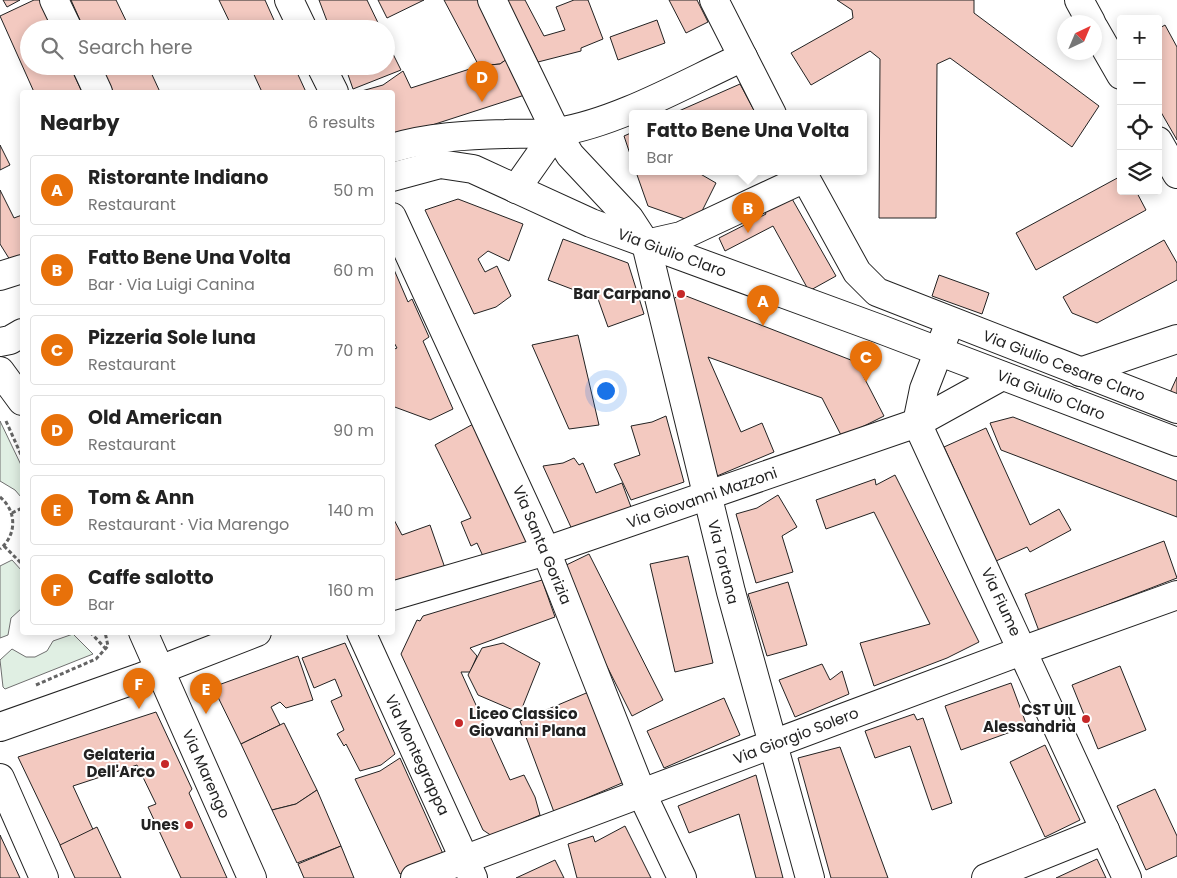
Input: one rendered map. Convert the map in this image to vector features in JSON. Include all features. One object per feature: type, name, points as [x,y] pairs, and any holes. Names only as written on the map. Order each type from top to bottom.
[{"type":"street","points":[[54,0],[64,20]]},
{"type":"street","points":[[289,0],[299,20]]},
{"type":"street","name":"Via Tortona","points":[[492,0],[556,132],[570,155],[629,218],[646,244],[706,497],[810,878]]},
{"type":"street","points":[[714,0],[770,110]]},
{"type":"street","points":[[1079,0],[1087,15]]},
{"type":"street","points":[[1102,42],[1117,68]]},
{"type":"street","points":[[395,147],[423,140],[458,136],[556,132],[582,127],[613,117],[743,57]]},
{"type":"street","points":[[90,75],[97,90]]},
{"type":"street","points":[[326,75],[333,90]]},
{"type":"street","points":[[516,189],[556,132]]},
{"type":"street","points":[[1162,148],[1177,174]]},
{"type":"street","name":"Via Giulio Claro","points":[[395,176],[427,166],[447,164],[473,169],[591,223],[1177,442]]},
{"type":"street","points":[[646,244],[681,236],[803,175]]},
{"type":"street","name":"Via Giulio Cesare Claro","points":[[803,175],[857,272],[877,292],[1177,409]]},
{"type":"street","name":"Via Santa Gorizia","points":[[395,224],[546,551],[642,794],[682,878]]},
{"type":"street","points":[[917,423],[924,389],[950,322]]},
{"type":"street","points":[[0,342],[10,340],[20,334]]},
{"type":"street","points":[[1080,372],[1177,339]]},
{"type":"street","points":[[0,371],[13,409]]},
{"type":"street","name":"Via Giovanni Mazzoni","points":[[395,595],[546,551],[917,423],[1002,376]]},
{"type":"street","name":"Via Fiume","points":[[917,423],[1024,650],[1127,878]]},
{"type":"street","name":"Via Giorgio Solero","points":[[416,878],[469,868],[642,794],[1024,650],[1177,596]]},
{"type":"street","name":"Via Marengo","points":[[144,635],[252,878]]},
{"type":"street","points":[[0,726],[159,670],[249,635]]},
{"type":"street","name":"Via Montegrappa","points":[[362,635],[469,868]]},
{"type":"street","points":[[0,778],[44,878]]},
{"type":"street","points":[[986,878],[1105,830]]},
{"type":"path","points":[[13,409],[20,446]]},
{"type":"path","points":[[0,497],[12,513],[13,528],[4,546],[0,549]]},
{"type":"path","points":[[12,513],[20,509]]},
{"type":"path","points":[[4,546],[20,562]]},
{"type":"path","points":[[93,635],[107,650]]},
{"type":"path","points":[[28,688],[96,659],[107,650],[108,642],[106,635]]},
{"type":"green space","points":[[0,421],[20,463],[20,496],[15,490],[0,481]]},
{"type":"green space","points":[[12,560],[20,569],[20,610],[11,618],[8,635],[0,638],[0,566]]},
{"type":"green space","points":[[74,635],[93,654],[5,689],[3,687],[0,660],[12,649],[26,657],[35,657],[47,651],[53,641]]},
{"type":"building","points":[[3,0],[20,0],[7,7]]},
{"type":"building","points":[[34,0],[40,0],[49,20],[20,20],[20,61],[0,16]]},
{"type":"building","points":[[71,0],[116,0],[126,20],[80,20]]},
{"type":"building","points":[[219,0],[265,0],[274,20],[229,20]]},
{"type":"building","points":[[319,0],[367,0],[377,20],[327,20]]},
{"type":"building","points":[[378,0],[424,0],[387,18]]},
{"type":"building","points":[[444,0],[486,0],[514,54],[500,64],[479,66]]},
{"type":"building","points":[[507,0],[525,0],[544,36],[565,30],[556,7],[574,0],[588,0],[603,39],[581,48],[581,51],[538,62]]},
{"type":"building","points":[[669,0],[697,0],[708,22],[686,33]]},
{"type":"building","points":[[837,0],[974,0],[974,13],[1099,106],[1072,147],[950,58],[937,64],[936,218],[879,218],[880,59],[870,51],[811,85],[791,53],[853,18],[852,10]]},
{"type":"building","points":[[657,20],[665,43],[618,60],[610,37]]},
{"type":"building","points":[[1165,25],[1177,47],[1177,140],[1162,114],[1162,27]]},
{"type":"building","points":[[514,54],[534,92],[395,137],[395,90],[365,90],[383,85],[403,71],[411,88],[479,66],[500,64]]},
{"type":"building","points":[[395,58],[401,70],[395,72]]},
{"type":"building","points":[[26,75],[74,75],[81,90],[33,90]]},
{"type":"building","points":[[105,75],[152,75],[159,90],[112,90]]},
{"type":"building","points":[[254,75],[298,75],[305,90],[261,90]]},
{"type":"building","points":[[348,75],[388,75],[353,89]]},
{"type":"building","points":[[740,84],[754,110],[681,110]]},
{"type":"building","points":[[629,134],[629,151],[624,136]]},
{"type":"building","points":[[0,145],[10,165],[0,170]]},
{"type":"building","points":[[637,175],[702,175],[716,183],[698,219],[685,219],[648,206]]},
{"type":"building","points":[[1117,178],[1117,195],[1138,195],[1146,210],[1036,270],[1016,233]]},
{"type":"building","points":[[0,190],[14,218],[20,216],[20,256],[10,260],[0,244]]},
{"type":"building","points":[[791,197],[836,276],[809,291],[773,226],[725,251],[719,238],[766,214],[765,212]]},
{"type":"building","points":[[458,199],[523,224],[509,261],[488,251],[478,259],[485,272],[497,266],[511,296],[496,307],[474,314],[425,210]]},
{"type":"building","points":[[563,239],[628,263],[644,314],[608,327],[598,299],[548,280]]},
{"type":"building","points":[[1164,240],[1177,263],[1177,280],[1097,323],[1072,313],[1063,297]]},
{"type":"building","points":[[395,272],[408,302],[412,299],[429,337],[423,341],[453,409],[430,420],[395,407],[395,349],[397,348],[395,344]]},
{"type":"building","points":[[939,275],[989,293],[982,314],[932,296]]},
{"type":"building","points":[[681,294],[856,362],[884,416],[842,437],[822,398],[708,357],[741,432],[762,423],[774,452],[717,476],[667,303]]},
{"type":"building","points":[[578,335],[599,425],[569,429],[532,345]]},
{"type":"building","points":[[1177,377],[1177,403],[1167,399]]},
{"type":"building","points":[[666,416],[684,482],[631,500],[614,464],[640,455],[631,426],[652,422]]},
{"type":"building","points":[[1013,417],[1177,481],[1177,517],[1001,450],[990,423]]},
{"type":"building","points":[[475,423],[531,545],[487,565],[477,543],[471,546],[461,522],[471,518],[435,445]]},
{"type":"building","points":[[986,428],[1030,525],[1059,509],[1071,530],[1030,552],[1027,547],[996,561],[944,447]]},
{"type":"building","points":[[574,458],[579,465],[583,463],[596,493],[622,483],[634,515],[575,536],[543,466],[563,463]]},
{"type":"building","points":[[895,475],[979,642],[947,658],[874,686],[860,643],[930,624],[874,512],[826,529],[816,500],[875,479],[876,485]]},
{"type":"building","points":[[778,495],[797,527],[782,536],[793,572],[756,583],[736,514],[757,508]]},
{"type":"building","points":[[395,522],[402,535],[430,525],[446,571],[395,587]]},
{"type":"building","points":[[1164,541],[1177,578],[1039,631],[1025,594]]},
{"type":"building","points":[[589,554],[663,700],[632,716],[558,569]]},
{"type":"building","points":[[688,556],[713,663],[675,672],[650,564]]},
{"type":"building","name":"Liceo Classico Giovanni Plana","points":[[542,580],[555,617],[470,648],[477,656],[470,672],[461,672],[510,780],[524,775],[535,797],[540,815],[492,836],[483,830],[401,654],[417,620],[420,621],[423,616]]},
{"type":"building","points":[[788,582],[807,645],[767,656],[748,594]]},
{"type":"building","points":[[345,643],[395,754],[381,765],[360,771],[346,744],[344,746],[337,734],[344,730],[331,701],[342,696],[335,679],[314,688],[302,658]]},
{"type":"building","points":[[503,643],[540,663],[520,713],[478,695],[468,675],[482,648]]},
{"type":"building","points":[[298,656],[313,700],[286,708],[280,702],[271,707],[280,725],[241,744],[213,687]]},
{"type":"building","points":[[822,664],[830,680],[842,671],[849,694],[795,717],[779,680]]},
{"type":"building","points":[[1120,666],[1146,730],[1098,749],[1072,685]]},
{"type":"building","points":[[1011,683],[1027,726],[961,750],[945,706]]},
{"type":"building","points":[[591,691],[629,780],[554,812],[520,721]]},
{"type":"building","points":[[724,698],[740,735],[664,768],[647,731]]},
{"type":"building","points":[[156,712],[192,789],[189,793],[227,878],[181,878],[148,807],[156,804],[137,765],[73,786],[96,836],[85,843],[63,851],[18,757]]},
{"type":"building","points":[[914,714],[917,720],[923,718],[952,803],[932,810],[910,746],[875,758],[865,731]]},
{"type":"building","points":[[284,723],[317,790],[296,804],[272,810],[241,744]]},
{"type":"building","points":[[1045,745],[1080,820],[1045,837],[1010,762]]},
{"type":"building","points":[[840,747],[888,878],[831,878],[798,758]]},
{"type":"building","points":[[400,758],[444,856],[400,874],[355,779],[380,771]]},
{"type":"building","points":[[756,775],[783,878],[756,878],[739,814],[689,833],[678,806]]},
{"type":"building","points":[[1155,789],[1177,836],[1177,856],[1146,870],[1117,806]]},
{"type":"building","points":[[317,790],[341,846],[297,863],[272,810],[296,804]]},
{"type":"building","points":[[625,826],[651,878],[577,878],[568,844],[593,836],[595,842]]},
{"type":"building","points":[[97,827],[121,878],[75,878],[60,845]]},
{"type":"building","points":[[0,835],[20,878],[0,878]]},
{"type":"building","points":[[341,846],[354,878],[304,878],[298,864]]},
{"type":"building","points":[[1097,859],[1106,878],[1056,878]]},
{"type":"building","points":[[555,860],[564,878],[516,878]]},
{"type":"place","name":"Old American","points":[[482,102]]},
{"type":"place","name":"Fatto Bene Una Volta","points":[[748,233]]},
{"type":"place","name":"Bar Carpano","points":[[681,294]]},
{"type":"place","name":"Ristorante Indiano","points":[[763,326]]},
{"type":"place","name":"Pizzeria Sole luna","points":[[866,382]]},
{"type":"place","name":"Caffe salotto","points":[[139,709]]},
{"type":"place","name":"Tom & Ann","points":[[206,714]]},
{"type":"place","name":"CST UIL Alessandria","points":[[1086,719]]},
{"type":"place","name":"Liceo Classico Giovanni Plana","points":[[459,723]]},
{"type":"place","name":"Gelateria Dell'Arco","points":[[165,764]]},
{"type":"place","name":"Unes","points":[[189,825]]}]
